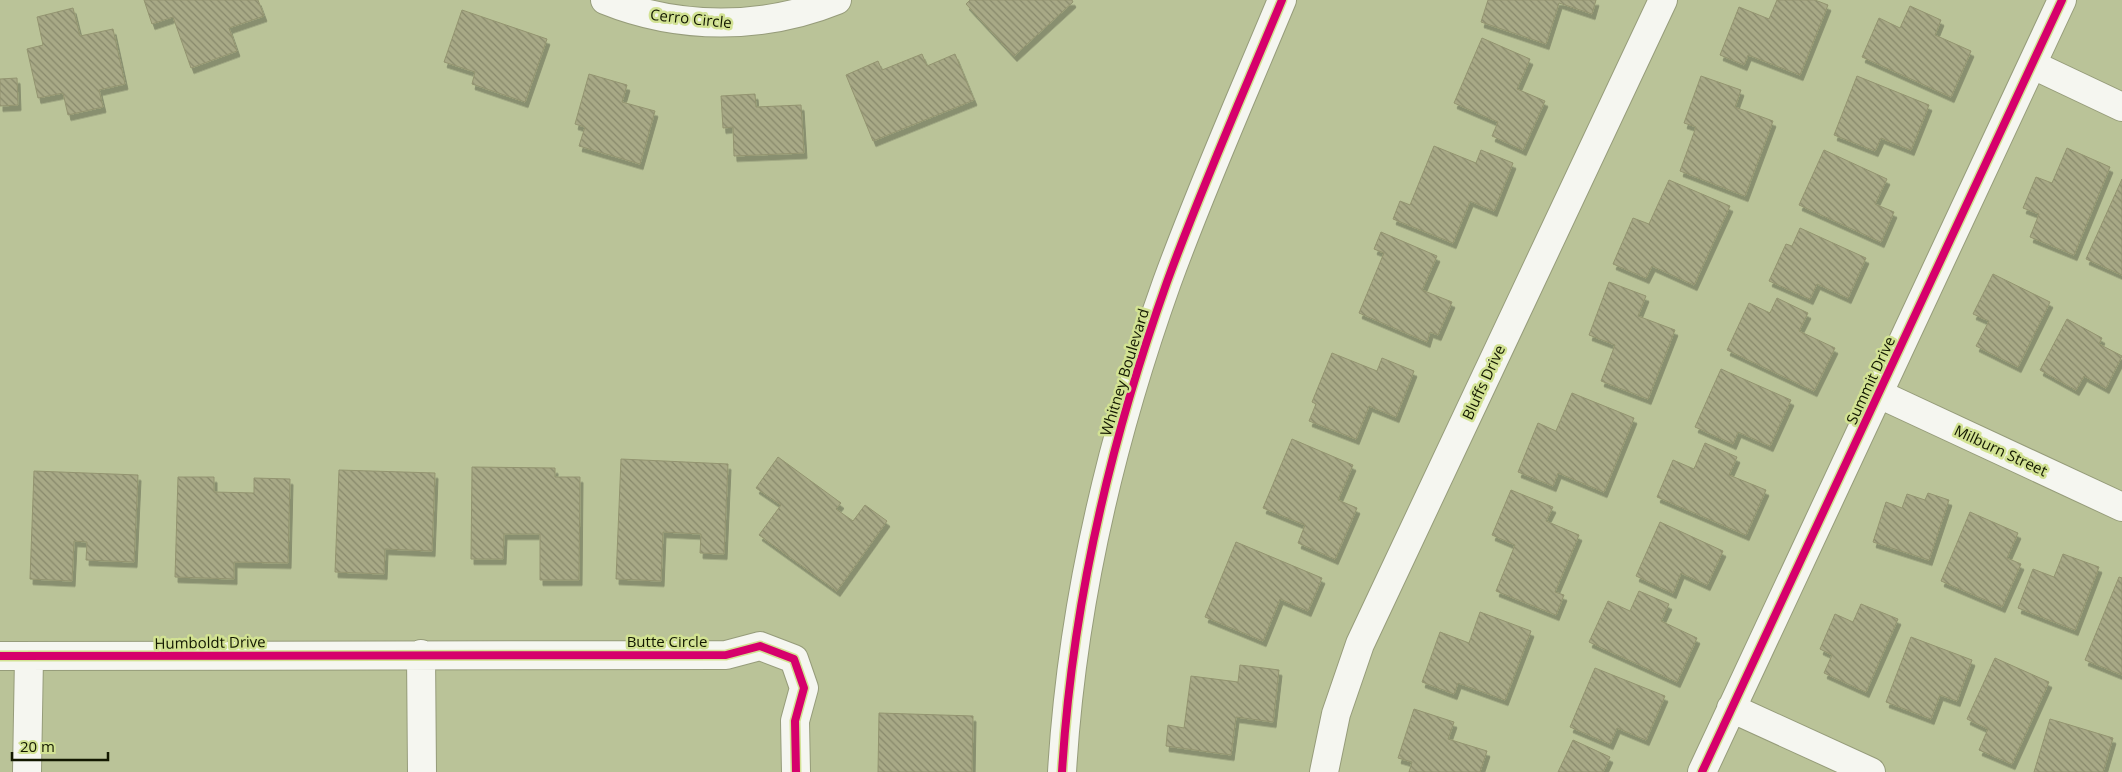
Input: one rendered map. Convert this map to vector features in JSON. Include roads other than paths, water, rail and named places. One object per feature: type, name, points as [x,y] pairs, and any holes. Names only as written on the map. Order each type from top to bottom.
[{"type":"street","name":"Cerro Circle","points":[[604,0],[632,11],[679,20],[728,24],[769,20],[815,9],[837,0]]},
{"type":"street","name":"Whitney Boulevard","points":[[1062,772],[1072,667],[1082,604],[1099,512],[1118,436],[1168,281],[1199,200],[1282,0]]},
{"type":"street","name":"Bluffs Drive","points":[[1324,772],[1336,714],[1360,644],[1663,0]]},
{"type":"street","name":"Summit Drive","points":[[1702,772],[2062,0]]},
{"type":"street","points":[[2033,65],[2122,107]]},
{"type":"street","name":"Milburn Street","points":[[1879,394],[2122,507]]},
{"type":"street","name":"Butte Circle","points":[[421,654],[726,655],[760,646],[794,659],[804,688],[795,721],[796,772]]},
{"type":"street","points":[[421,654],[422,772]]},
{"type":"street","name":"Humboldt Drive","points":[[0,656],[421,654]]},
{"type":"street","points":[[27,772],[29,657]]},
{"type":"street","points":[[1731,708],[1871,772]]}]
